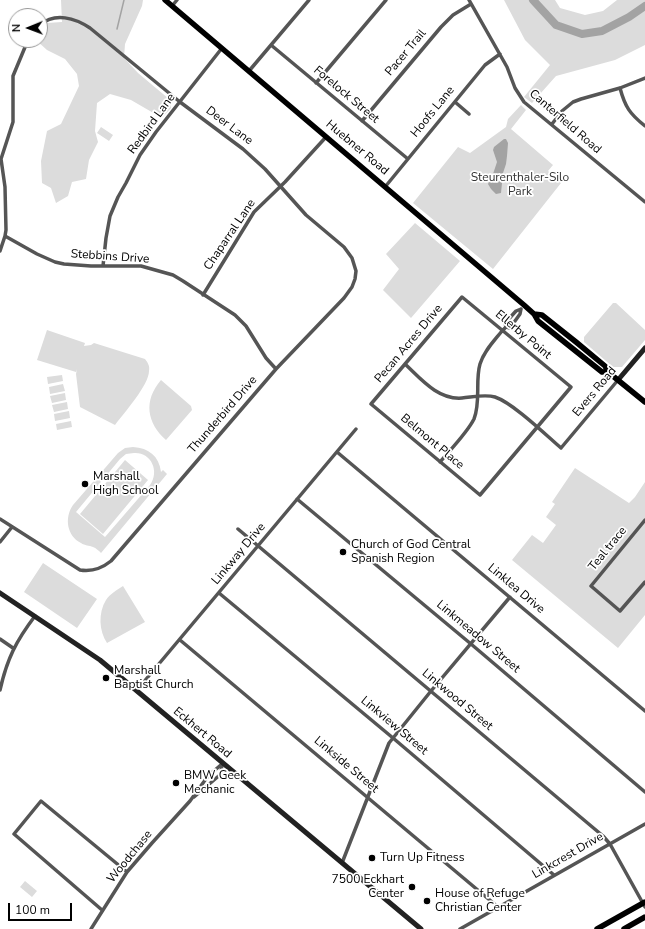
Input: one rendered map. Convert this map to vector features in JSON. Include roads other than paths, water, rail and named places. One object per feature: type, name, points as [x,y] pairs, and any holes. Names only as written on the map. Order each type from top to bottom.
[{"type":"main road","name":"Huebner Road","points":[[165,0],[326,136],[522,307],[534,314],[542,315],[605,366],[608,372],[645,402]]},
{"type":"main road","name":"Evers Road","points":[[618,380],[645,348]]},
{"type":"main road","name":"Eckhert Road","points":[[0,593],[100,660],[222,764],[421,929]]},
{"type":"main road","points":[[597,929],[644,904]]},
{"type":"main road","points":[[624,929],[645,917]]},
{"type":"street","points":[[172,6],[177,0]]},
{"type":"street","points":[[249,71],[309,0]]},
{"type":"street","points":[[316,83],[386,0]]},
{"type":"street","name":"Canterfield Road","points":[[470,2],[508,67],[515,88],[521,98],[528,106],[552,124],[645,202]]},
{"type":"street","name":"Pacer Trail","points":[[362,121],[441,27],[453,15],[470,2]]},
{"type":"street","name":"Deer Lane","points":[[48,21],[57,18],[75,20],[90,28],[180,102],[242,149],[257,161],[306,215],[344,247],[355,265]]},
{"type":"street","name":"Forelock Street","points":[[271,46],[408,159]]},
{"type":"street","points":[[0,251],[5,236],[5,187],[1,159],[13,122],[13,76],[25,48]]},
{"type":"street","name":"Redbird Lane","points":[[103,266],[110,216],[118,196],[147,144],[222,48]]},
{"type":"street","name":"Hoofs Lane","points":[[385,187],[485,65],[500,54]]},
{"type":"street","points":[[552,124],[562,111],[573,102],[620,88],[645,78]]},
{"type":"street","points":[[620,88],[629,111],[645,126]]},
{"type":"street","points":[[455,102],[469,114]]},
{"type":"street","name":"Chaparral Lane","points":[[203,295],[254,212],[281,186],[326,136]]},
{"type":"street","name":"Stebbins Drive","points":[[5,236],[37,254],[55,262],[74,265],[141,266],[167,273],[181,279],[243,322],[266,358],[276,368]]},
{"type":"street","name":"Thunderbird Drive","points":[[12,527],[80,570],[87,571],[102,568],[111,562],[276,368],[343,299],[352,287],[355,279],[355,265]]},
{"type":"street","name":"Ellerby Point","points":[[462,297],[571,388],[537,428]]},
{"type":"street","name":"Pecan Acres Drive","points":[[371,404],[462,297]]},
{"type":"street","points":[[440,462],[470,426],[475,415],[480,363],[488,349],[506,327],[505,323],[522,307]]},
{"type":"street","points":[[406,364],[426,384],[444,396],[455,398],[492,396],[504,400],[537,428]]},
{"type":"street","name":"Evers Road","points":[[537,428],[561,448],[618,380]]},
{"type":"street","name":"Belmont Place","points":[[371,404],[480,495],[537,428]]},
{"type":"street","name":"Linkway Drive","points":[[137,690],[356,430]]},
{"type":"street","name":"Linklea Drive","points":[[337,452],[645,711]]},
{"type":"street","name":"Linkmeadow Street","points":[[297,499],[645,792]]},
{"type":"street","points":[[0,519],[12,527],[0,542]]},
{"type":"street","name":"Teal trace","points":[[645,520],[591,586],[620,611],[645,582]]},
{"type":"street","name":"Linkwood Street","points":[[238,529],[603,836],[610,844],[644,904]]},
{"type":"street","name":"Linkview Street","points":[[219,593],[554,875]]},
{"type":"street","points":[[342,863],[389,742],[510,598]]},
{"type":"street","points":[[0,690],[6,667],[14,648],[35,616]]},
{"type":"street","points":[[0,639],[14,648]]},
{"type":"street","name":"Linkside Street","points":[[180,640],[498,907]]},
{"type":"street","name":"Woodchase","points":[[190,801],[221,774],[222,764]]},
{"type":"street","name":"Woodchase","points":[[90,929],[127,872],[190,801],[208,776],[222,764]]},
{"type":"street","points":[[102,910],[14,834],[41,801],[127,872]]},
{"type":"street","name":"Linkcrest Drive","points":[[460,929],[645,824]]},
{"type":"waterway","points":[[117,29],[124,0]]},
{"type":"waterway","points":[[533,0],[556,25],[582,34],[602,31],[629,17],[645,6]]},
{"type":"place","name":"Marshall High School","points":[[85,484]]},
{"type":"place","name":"Church of God Central Spanish Region","points":[[343,552]]},
{"type":"place","name":"Marshall Baptist Church","points":[[106,678]]},
{"type":"place","name":"BMW Geek Mechanic","points":[[176,783]]},
{"type":"place","name":"Turn Up Fitness","points":[[372,858]]},
{"type":"place","name":"7500 Eckhart Center","points":[[412,887]]},
{"type":"place","name":"House of Refuge Christian Center","points":[[427,901]]},
{"type":"park label","name":"Steurenthaler-Silo Park","points":[[520,185]]}]
